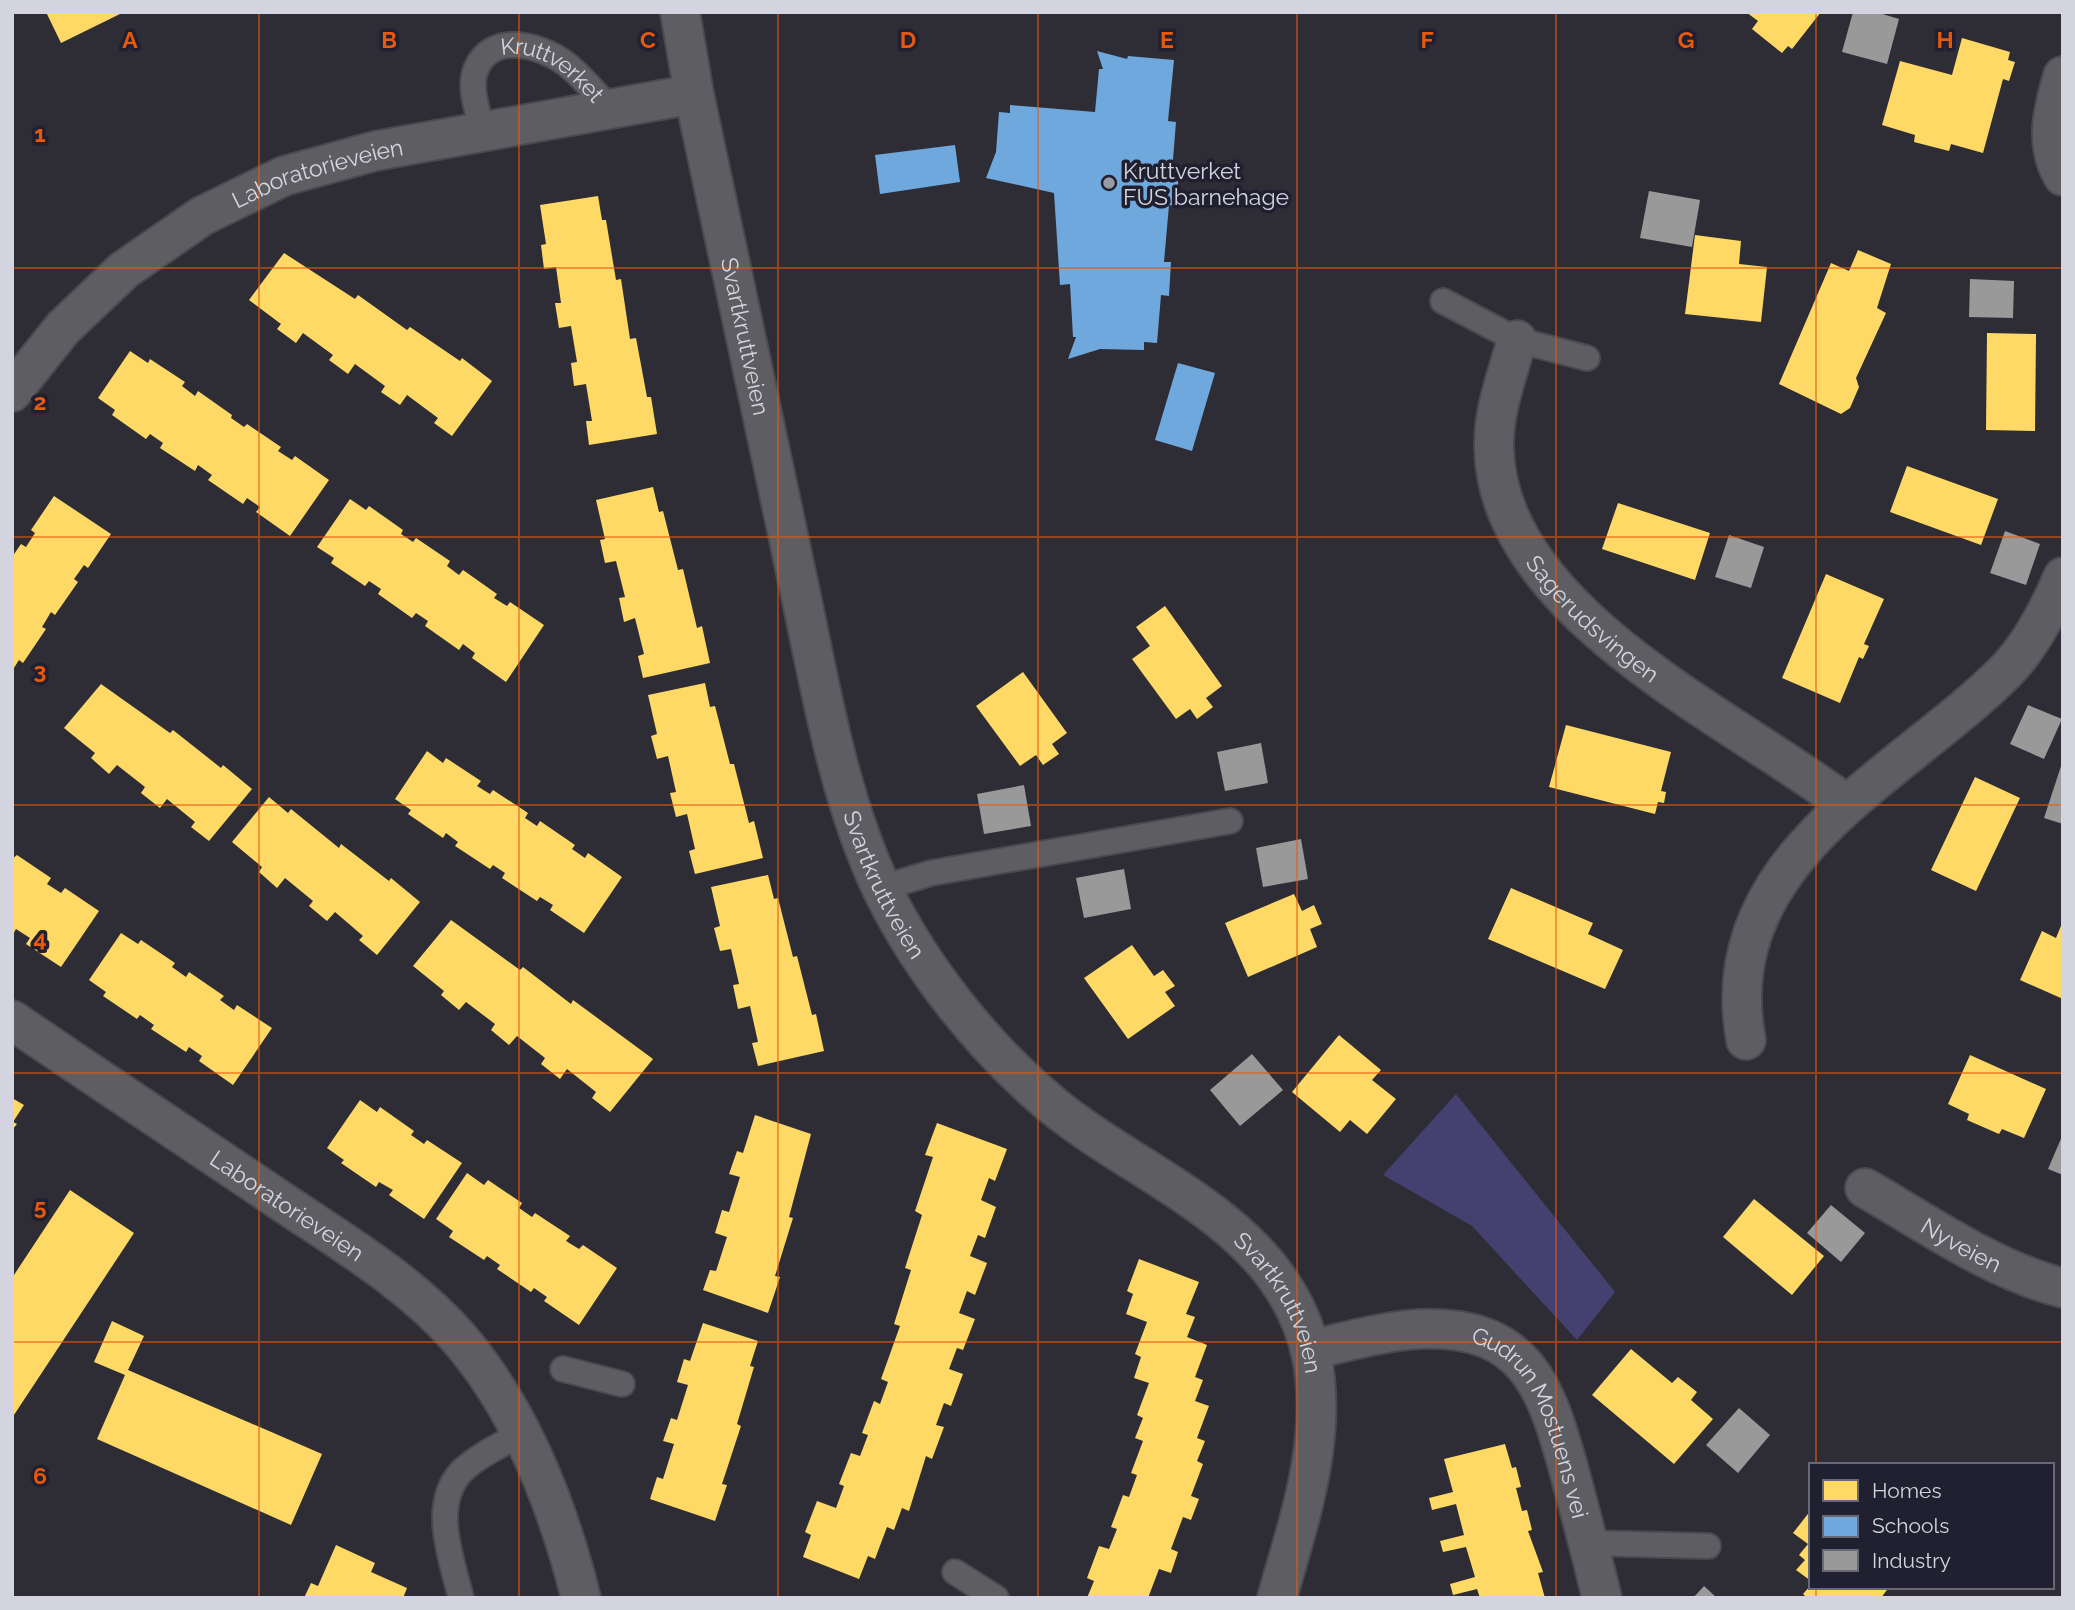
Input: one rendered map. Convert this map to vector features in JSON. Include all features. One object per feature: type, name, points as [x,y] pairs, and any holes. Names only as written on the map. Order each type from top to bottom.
[{"type":"street","name":"Svartkruttveien","points":[[680,12],[694,94],[831,728],[851,805],[882,888],[938,981],[984,1039],[1053,1105],[1241,1235],[1278,1279],[1294,1308],[1310,1350],[1316,1408],[1311,1469],[1277,1598]]},
{"type":"street","points":[[2063,76],[2051,124],[2053,158],[2063,176]]},
{"type":"street","name":"Laboratorieveien","points":[[12,392],[90,299],[161,242],[202,216],[284,176],[328,161],[694,94]]},
{"type":"street","name":"Sagerudsvingen","points":[[1517,340],[1495,420],[1494,451],[1502,493],[1522,544],[1553,584],[1621,649],[1722,724],[1810,776],[1846,804]]},
{"type":"street","points":[[1746,1040],[1740,984],[1754,929],[1789,866],[1846,804],[1945,726],[2007,671],[2038,627],[2063,577]]},
{"type":"street","name":"Laboratorieveien","points":[[12,1020],[349,1247],[417,1298],[442,1321],[498,1392],[521,1434],[545,1488],[581,1598]]},
{"type":"street","name":"Nyveien","points":[[1865,1188],[1995,1262],[2028,1278],[2063,1288]]},
{"type":"street","name":"Gudrun Mostuens vei","points":[[1310,1350],[1367,1337],[1422,1329],[1473,1334],[1509,1351],[1526,1366],[1549,1401],[1602,1598]]},
{"type":"lane","name":"Kruttverket","points":[[483,133],[473,89],[476,69],[489,53],[509,44],[535,47],[566,64],[611,110]]},
{"type":"lane","points":[[1443,301],[1517,340],[1587,358]]},
{"type":"lane","points":[[882,888],[931,873],[1230,821]]},
{"type":"lane","points":[[563,1370],[622,1384]]},
{"type":"lane","points":[[461,1598],[446,1539],[446,1511],[451,1488],[460,1473],[476,1460],[521,1434]]},
{"type":"lane","points":[[1588,1543],[1708,1546]]},
{"type":"lane","points":[[955,1572],[996,1598]]},
{"type":"shaded area","points":[[1456,1094],[1615,1292],[1577,1340],[1472,1226],[1383,1175]]},
{"type":"building: Homes","points":[[46,12],[118,12],[120,14],[61,43]]},
{"type":"building: Homes","points":[[1746,12],[1821,12],[1792,49],[1788,46],[1782,53],[1752,29],[1758,21]]},
{"type":"building: Homes","points":[[1962,38],[2010,52],[2008,60],[2015,62],[2009,81],[2003,79],[1983,153],[1951,144],[1949,151],[1914,142],[1915,135],[1882,125],[1900,61],[1952,75]]},
{"type":"building: Homes","points":[[598,196],[602,220],[606,220],[616,280],[621,279],[630,339],[636,338],[657,434],[589,445],[586,421],[592,421],[586,384],[574,386],[571,363],[577,362],[571,326],[559,328],[555,303],[561,303],[556,267],[544,269],[541,245],[546,244],[540,205]]},
{"type":"building: Homes","points":[[1695,235],[1741,241],[1739,264],[1767,267],[1761,322],[1685,314]]},
{"type":"building: Homes","points":[[1858,250],[1891,264],[1877,308],[1886,313],[1856,378],[1859,387],[1850,408],[1841,414],[1779,384],[1831,263],[1849,271]]},
{"type":"building: Homes","points":[[284,253],[355,299],[358,295],[407,330],[410,327],[460,361],[462,358],[492,381],[452,436],[434,423],[438,418],[407,395],[400,405],[381,392],[385,386],[355,364],[348,374],[329,360],[333,355],[303,333],[296,343],[277,329],[281,324],[249,300]]},
{"type":"building: Homes","points":[[1987,333],[2036,334],[2035,431],[1986,430]]},
{"type":"building: Homes","points":[[130,351],[148,363],[150,359],[185,382],[182,386],[195,396],[198,391],[244,427],[247,424],[281,447],[278,451],[292,460],[295,456],[329,480],[290,536],[256,512],[260,507],[247,498],[243,504],[208,480],[212,475],[198,465],[195,471],[160,448],[163,443],[150,434],[146,439],[112,415],[115,410],[98,398]]},
{"type":"building: Homes","points":[[1907,466],[1998,499],[1981,545],[1890,512]]},
{"type":"building: Homes","points":[[653,487],[659,512],[663,511],[678,570],[683,569],[697,628],[702,626],[710,663],[643,678],[638,656],[644,654],[635,618],[624,622],[619,598],[625,597],[616,561],[605,563],[600,540],[605,539],[596,500]]},
{"type":"building: Homes","points":[[54,496],[111,534],[88,568],[84,565],[74,579],[78,582],[55,615],[51,612],[42,627],[46,629],[23,663],[19,660],[12,671],[12,557],[21,544],[26,547],[35,533],[31,530]]},
{"type":"building: Homes","points":[[350,499],[366,510],[369,506],[403,530],[401,534],[413,542],[416,538],[450,561],[447,566],[459,575],[463,570],[497,594],[494,598],[507,606],[510,602],[544,625],[506,682],[472,658],[475,653],[463,644],[459,650],[425,626],[428,621],[416,613],[412,618],[378,594],[381,589],[369,581],[365,586],[331,563],[334,558],[317,547]]},
{"type":"building: Homes","points":[[1618,503],[1710,533],[1695,580],[1602,549]]},
{"type":"building: Homes","points":[[1826,574],[1884,599],[1864,644],[1869,646],[1863,659],[1859,657],[1840,703],[1782,678]]},
{"type":"building: Homes","points":[[1165,606],[1222,686],[1206,698],[1213,707],[1197,719],[1190,709],[1176,719],[1132,659],[1150,646],[1136,627]]},
{"type":"building: Homes","points":[[1023,672],[1067,733],[1052,744],[1059,754],[1043,765],[1036,755],[1020,766],[976,706]]},
{"type":"building: Homes","points":[[705,683],[710,707],[715,706],[730,764],[734,764],[749,823],[754,821],[763,858],[695,874],[689,851],[695,849],[687,814],[676,817],[670,793],[676,792],[668,756],[657,759],[651,736],[657,734],[648,695]]},
{"type":"building: Homes","points":[[101,684],[170,733],[173,730],[252,789],[209,841],[191,827],[195,822],[167,799],[160,808],[141,793],[145,787],[117,765],[109,774],[91,758],[95,753],[64,728]]},
{"type":"building: Homes","points":[[1566,725],[1671,752],[1661,791],[1666,792],[1664,803],[1658,802],[1655,814],[1549,787]]},
{"type":"building: Homes","points":[[427,751],[443,763],[446,758],[481,781],[477,786],[490,794],[493,790],[528,813],[525,818],[537,826],[540,821],[575,845],[572,849],[585,858],[588,853],[622,877],[584,933],[550,910],[553,905],[540,897],[537,901],[502,878],[505,873],[493,865],[490,869],[455,846],[458,842],[446,833],[443,838],[408,814],[411,810],[395,799]]},
{"type":"building: Homes","points":[[1975,777],[2020,798],[1976,891],[1931,870]]},
{"type":"building: Homes","points":[[269,797],[288,813],[291,809],[339,848],[341,844],[389,881],[391,878],[420,902],[377,955],[359,940],[363,936],[335,912],[327,921],[309,906],[313,901],[285,878],[277,888],[259,872],[262,867],[232,842]]},
{"type":"building: Homes","points":[[17,855],[51,878],[47,884],[61,893],[65,888],[99,911],[61,967],[26,944],[30,938],[16,929],[12,936],[12,859]]},
{"type":"building: Homes","points":[[768,875],[774,899],[778,898],[793,957],[797,956],[812,1015],[816,1014],[824,1051],[758,1066],[752,1043],[758,1042],[750,1006],[738,1009],[733,985],[739,984],[731,949],[720,951],[714,928],[720,926],[711,887]]},
{"type":"building: Homes","points":[[1511,888],[1593,923],[1588,934],[1623,950],[1605,989],[1488,939]]},
{"type":"building: Homes","points":[[1294,894],[1302,911],[1314,905],[1322,924],[1310,929],[1317,947],[1248,977],[1225,923]]},
{"type":"building: Homes","points":[[451,920],[520,970],[523,967],[571,1004],[573,1000],[653,1059],[610,1112],[592,1098],[596,1092],[567,1069],[560,1079],[541,1064],[545,1058],[517,1036],[509,1045],[491,1030],[495,1024],[466,1002],[459,1010],[441,995],[444,991],[413,966]]},
{"type":"building: Homes","points":[[2063,921],[2063,999],[2020,980],[2042,931],[2056,938]]},
{"type":"building: Homes","points":[[121,933],[138,944],[141,940],[175,963],[172,967],[186,977],[189,972],[224,996],[220,1000],[234,1010],[237,1005],[272,1028],[233,1085],[199,1061],[202,1056],[189,1047],[186,1052],[151,1029],[154,1025],[140,1015],[137,1019],[103,996],[106,992],[89,980]]},
{"type":"building: Homes","points":[[1132,945],[1154,976],[1163,970],[1175,986],[1165,992],[1175,1006],[1128,1039],[1084,978]]},
{"type":"building: Homes","points":[[1339,1035],[1381,1070],[1372,1080],[1396,1099],[1367,1134],[1350,1120],[1340,1132],[1292,1092]]},
{"type":"building: Homes","points":[[1970,1055],[2046,1089],[2024,1138],[2002,1129],[1999,1134],[1967,1120],[1969,1114],[1948,1104]]},
{"type":"building: Homes","points":[[12,1098],[24,1105],[13,1122],[17,1124],[12,1130]]},
{"type":"building: Homes","points":[[360,1100],[377,1112],[380,1107],[414,1131],[411,1135],[424,1144],[427,1140],[462,1163],[424,1219],[389,1195],[393,1190],[379,1182],[376,1187],[341,1163],[344,1160],[327,1148]]},
{"type":"building: Homes","points":[[755,1115],[811,1134],[789,1217],[793,1218],[775,1276],[780,1277],[768,1313],[703,1290],[710,1270],[716,1271],[727,1237],[715,1233],[722,1210],[729,1212],[740,1177],[729,1174],[737,1151],[743,1153]]},
{"type":"building: Homes","points":[[937,1123],[1007,1149],[995,1181],[989,1178],[981,1200],[996,1207],[985,1238],[978,1235],[970,1256],[987,1263],[975,1295],[967,1291],[959,1313],[975,1319],[963,1350],[957,1348],[949,1369],[963,1374],[951,1406],[944,1403],[936,1425],[944,1427],[932,1459],[926,1456],[909,1511],[902,1508],[894,1530],[887,1527],[875,1559],[868,1556],[859,1579],[803,1557],[811,1535],[805,1532],[817,1501],[836,1508],[844,1486],[839,1484],[851,1453],[860,1456],[868,1435],[862,1433],[874,1401],[880,1404],[888,1382],[881,1379],[900,1326],[894,1324],[911,1270],[905,1268],[922,1215],[915,1211],[933,1157],[925,1155]]},
{"type":"building: Homes","points":[[467,1173],[484,1185],[488,1180],[522,1203],[519,1208],[532,1217],[535,1213],[570,1236],[566,1241],[579,1249],[583,1245],[617,1268],[579,1325],[544,1301],[547,1297],[534,1288],[531,1292],[497,1269],[500,1265],[487,1256],[484,1260],[449,1237],[453,1231],[436,1219]]},
{"type":"building: Homes","points":[[70,1190],[134,1233],[12,1418],[12,1278]]},
{"type":"building: Homes","points":[[1754,1199],[1824,1256],[1792,1295],[1723,1237]]},
{"type":"building: Homes","points":[[1139,1259],[1199,1282],[1186,1314],[1195,1317],[1187,1337],[1207,1345],[1195,1377],[1203,1380],[1195,1401],[1209,1406],[1197,1438],[1205,1441],[1197,1461],[1203,1464],[1191,1496],[1199,1499],[1191,1520],[1183,1517],[1171,1549],[1178,1552],[1171,1573],[1159,1569],[1148,1598],[1087,1598],[1094,1581],[1087,1578],[1099,1546],[1109,1549],[1117,1529],[1111,1527],[1123,1495],[1129,1497],[1137,1475],[1131,1473],[1143,1441],[1135,1438],[1143,1418],[1137,1415],[1149,1383],[1134,1378],[1141,1357],[1135,1354],[1147,1322],[1126,1314],[1133,1294],[1127,1291]]},
{"type":"building: Homes","points":[[112,1321],[144,1336],[128,1370],[322,1454],[291,1525],[97,1439],[125,1375],[94,1362]]},
{"type":"building: Homes","points":[[703,1323],[758,1341],[750,1366],[754,1367],[737,1424],[741,1426],[722,1484],[727,1485],[715,1521],[650,1499],[657,1477],[663,1479],[674,1444],[663,1441],[671,1418],[677,1420],[688,1385],[677,1382],[684,1359],[690,1361]]},
{"type":"building: Homes","points":[[1631,1349],[1672,1383],[1678,1377],[1697,1392],[1691,1400],[1713,1419],[1674,1464],[1592,1395]]},
{"type":"building: Homes","points":[[1505,1444],[1512,1468],[1516,1467],[1521,1487],[1516,1488],[1522,1511],[1527,1510],[1532,1530],[1528,1531],[1543,1572],[1538,1573],[1545,1598],[1480,1598],[1477,1589],[1453,1595],[1450,1584],[1475,1577],[1466,1547],[1443,1552],[1440,1541],[1464,1535],[1456,1504],[1432,1510],[1429,1498],[1453,1492],[1444,1459]]},
{"type":"building: Homes","points":[[1809,1513],[1809,1580],[1796,1570],[1805,1560],[1799,1555],[1808,1544],[1793,1533]]},
{"type":"building: Homes","points":[[336,1545],[375,1563],[371,1572],[407,1588],[403,1598],[304,1598],[311,1583],[318,1586]]},
{"type":"building: Homes","points":[[1809,1587],[1888,1589],[1881,1598],[1807,1598],[1803,1594]]},
{"type":"building: Schools","points":[[1097,51],[1127,59],[1128,56],[1174,60],[1168,121],[1176,122],[1172,172],[1179,173],[1176,206],[1169,205],[1164,262],[1171,262],[1169,296],[1161,295],[1157,343],[1144,342],[1144,350],[1100,349],[1068,359],[1076,337],[1073,337],[1070,284],[1060,285],[1054,193],[986,178],[996,152],[999,112],[1010,113],[1010,105],[1095,112],[1099,69],[1103,69]]},
{"type":"building: Schools","points":[[955,145],[960,182],[880,194],[875,155]]},
{"type":"building: Schools","points":[[1178,363],[1215,373],[1192,451],[1155,440]]},
{"type":"building: Industry","points":[[1853,12],[1876,12],[1899,19],[1887,64],[1842,52]]},
{"type":"building: Industry","points":[[1649,191],[1700,200],[1692,247],[1640,238]]},
{"type":"building: Industry","points":[[1970,279],[2014,281],[2013,318],[1969,317]]},
{"type":"building: Industry","points":[[2005,531],[2040,544],[2026,585],[1990,573]]},
{"type":"building: Industry","points":[[1729,535],[1764,547],[1751,588],[1715,577]]},
{"type":"building: Industry","points":[[2028,705],[2062,719],[2044,759],[2010,744]]},
{"type":"building: Industry","points":[[1261,743],[1268,783],[1225,791],[1217,752]]},
{"type":"building: Industry","points":[[2063,763],[2063,824],[2044,818]]},
{"type":"building: Industry","points":[[1024,785],[1031,826],[984,834],[977,794]]},
{"type":"building: Industry","points":[[1301,839],[1308,879],[1263,887],[1256,848]]},
{"type":"building: Industry","points":[[1124,869],[1131,909],[1084,918],[1076,878]]},
{"type":"building: Industry","points":[[1252,1054],[1283,1090],[1240,1126],[1210,1090]]},
{"type":"building: Industry","points":[[2063,1134],[2063,1175],[2048,1169]]},
{"type":"building: Industry","points":[[1831,1205],[1865,1233],[1841,1262],[1807,1233]]},
{"type":"building: Industry","points":[[1739,1408],[1770,1435],[1738,1473],[1706,1445]]},
{"type":"building: Industry","points":[[1704,1586],[1717,1598],[1693,1598]]},
{"type":"place","name":"Kruttverket FUS barnehage","points":[[1109,183]]}]
